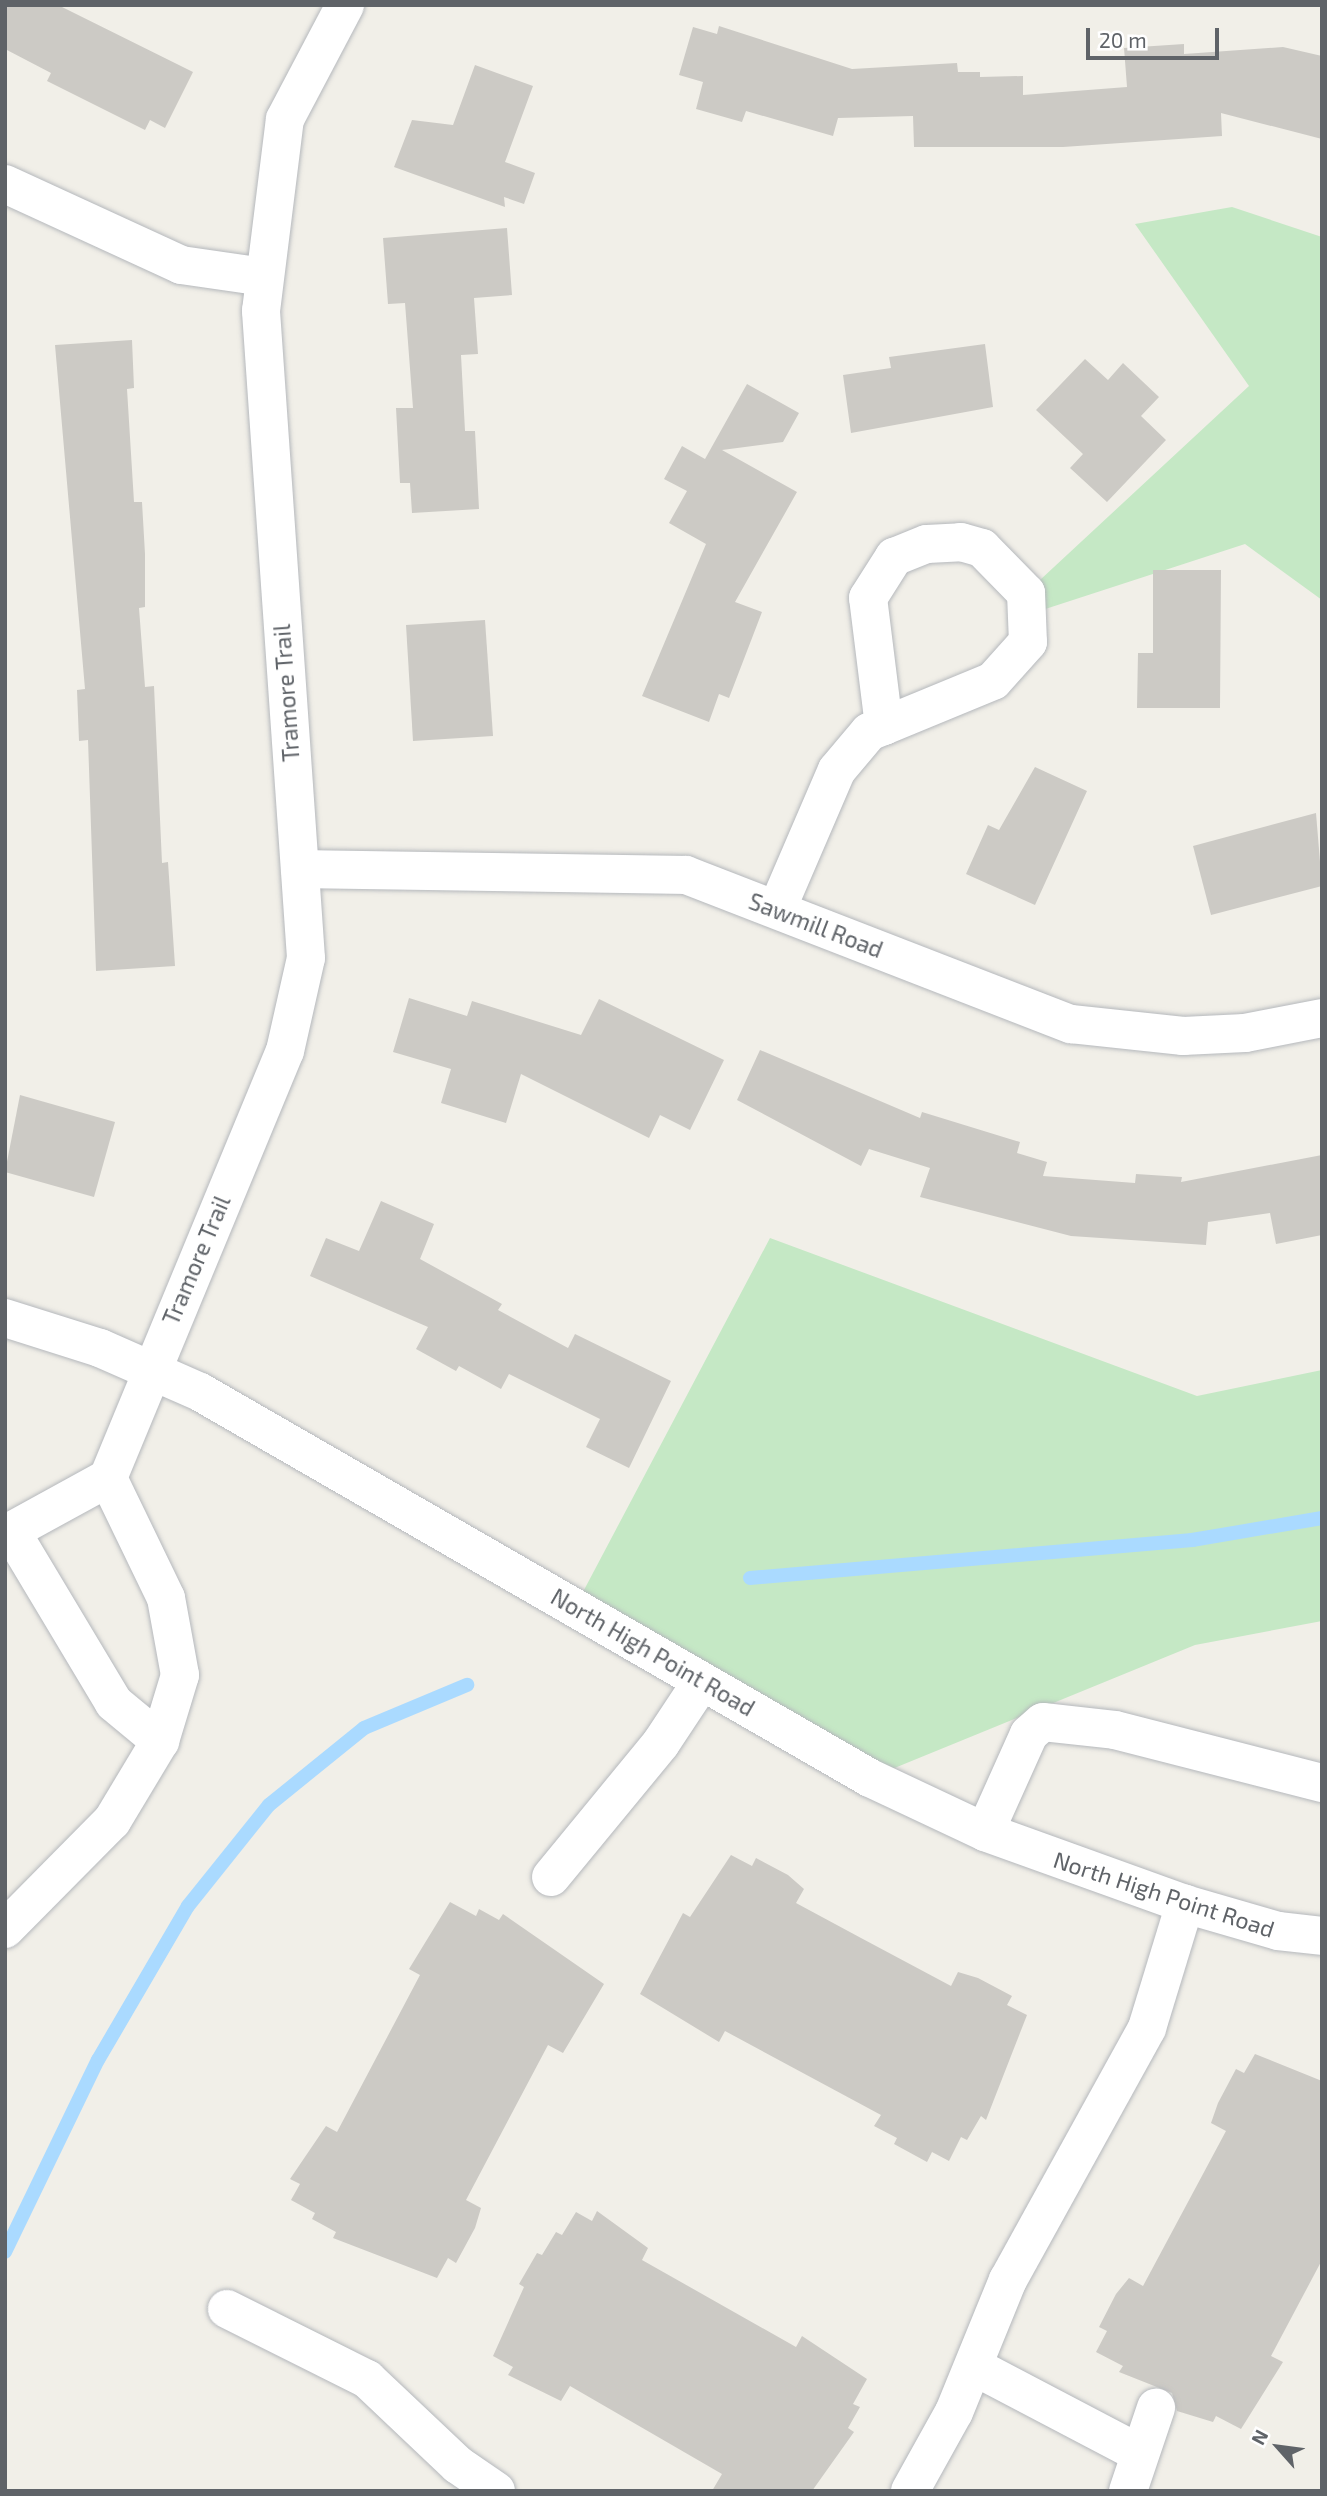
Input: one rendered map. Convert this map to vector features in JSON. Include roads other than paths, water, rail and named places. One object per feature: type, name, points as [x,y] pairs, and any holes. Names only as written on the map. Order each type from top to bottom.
[{"type":"street","name":"Tramore Trail","points":[[108,1478],[150,1367],[285,1051],[306,958],[261,311],[285,118],[345,5]]},
{"type":"street","points":[[5,184],[181,265],[264,277]]},
{"type":"street","points":[[777,909],[837,770],[869,732],[884,726],[993,681],[1028,642],[1026,593],[982,548],[927,544],[894,557],[878,574],[867,597],[867,624],[884,726]]},
{"type":"street","name":"Sawmill Road","points":[[300,869],[652,871],[686,875],[1071,1024],[1183,1036],[1245,1033],[1322,1018]]},
{"type":"street","name":"North High Point Road","points":[[5,1318],[150,1367],[870,1778],[985,1832],[1185,1904],[1278,1931],[1322,1936]]},
{"type":"street","points":[[5,1929],[112,1821],[160,1741],[180,1675],[166,1598],[108,1478],[11,1531],[114,1703],[160,1741]]},
{"type":"street","points":[[551,1877],[661,1743],[702,1681]]},
{"type":"street","points":[[985,1832],[1029,1734],[1044,1721],[1103,1727],[1322,1783]]},
{"type":"street","points":[[910,2491],[975,2367],[1007,2280],[1147,2028],[1185,1904]]},
{"type":"street","points":[[227,2309],[367,2379],[458,2465],[496,2491]]},
{"type":"street","points":[[975,2367],[1139,2453]]},
{"type":"street","points":[[1128,2491],[1156,2409]]},
{"type":"waterway","points":[[750,1578],[1192,1540],[1322,1518]]},
{"type":"waterway","points":[[5,2252],[98,2060],[188,1906],[269,1805],[364,1728],[467,1685]]}]
